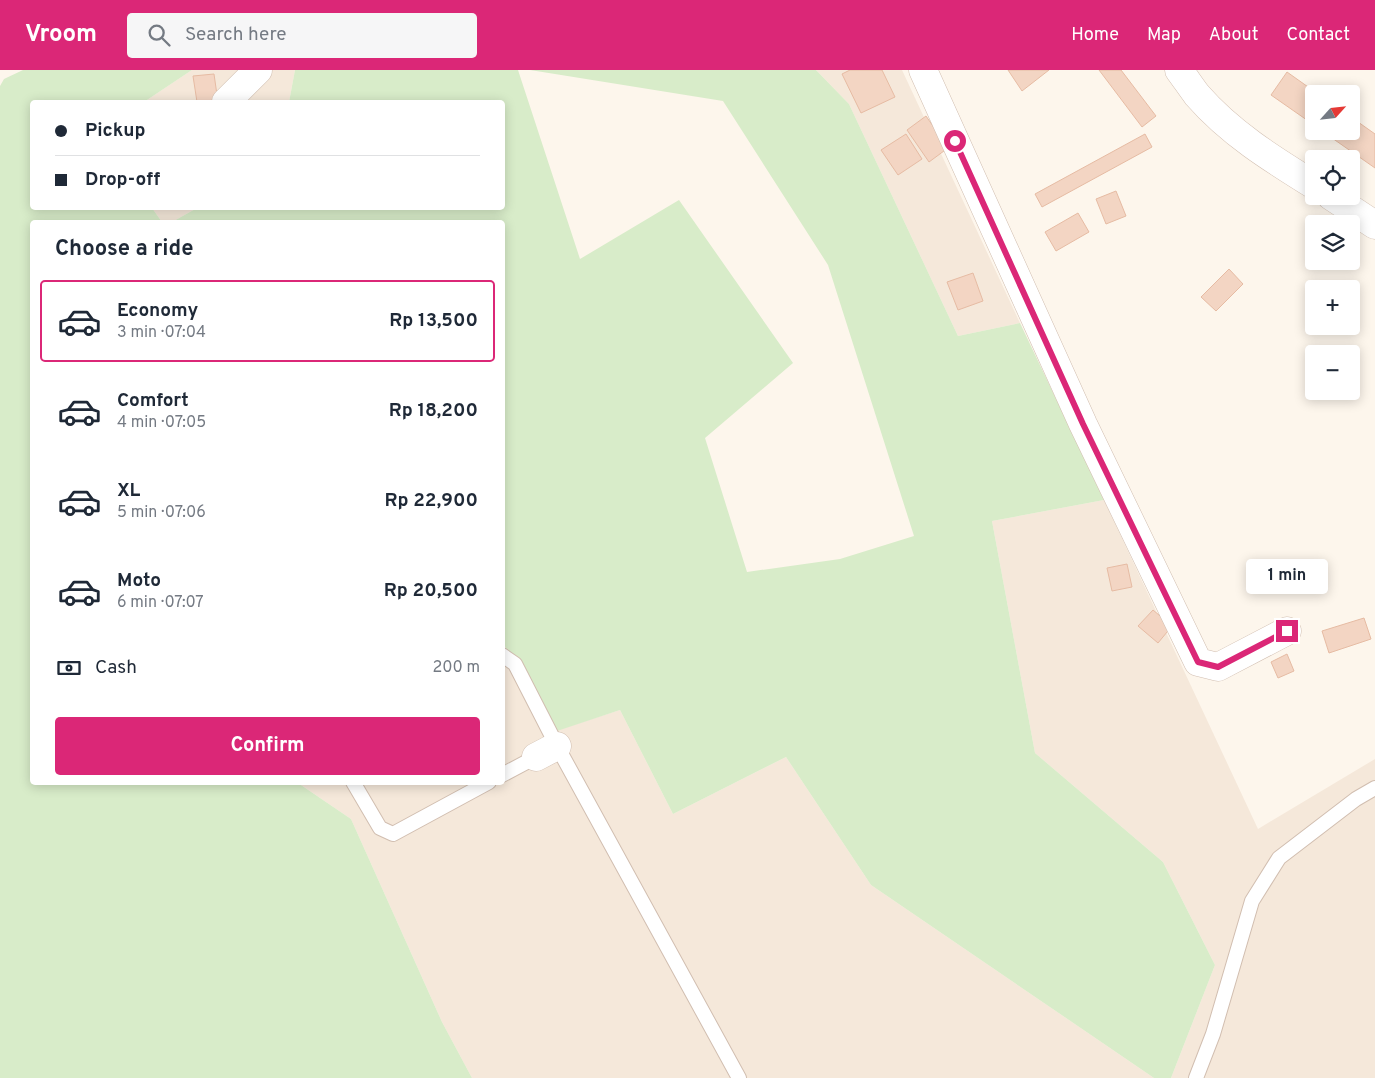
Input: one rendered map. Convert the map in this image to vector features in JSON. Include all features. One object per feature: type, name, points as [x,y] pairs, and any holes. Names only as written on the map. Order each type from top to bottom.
[{"type":"street","points":[[228,100],[258,70]]},
{"type":"street","points":[[923,70],[1083,424],[1198,662],[1218,667],[1287,631]]},
{"type":"street","points":[[1179,70],[1198,95],[1232,129],[1264,154],[1305,179]]},
{"type":"street","points":[[1345,205],[1375,225]]},
{"type":"lane","points":[[505,657],[515,664],[546,752],[739,1078]]},
{"type":"lane","points":[[505,773],[546,752]]},
{"type":"lane","points":[[355,785],[380,828],[393,834],[483,785]]},
{"type":"lane","points":[[1198,1075],[1252,901],[1279,858],[1356,799],[1375,788]]},
{"type":"shaded area","points":[[192,70],[295,70],[289,100],[147,100]]},
{"type":"shaded area","points":[[816,70],[902,70],[1020,323],[958,336],[849,104]]},
{"type":"shaded area","points":[[153,210],[193,210],[176,220],[161,220]]},
{"type":"shaded area","points":[[1104,500],[1258,829],[1375,759],[1375,1078],[1171,1078],[1215,965],[1163,862],[1035,753],[992,521]]},
{"type":"shaded area","points":[[505,646],[554,731],[620,710],[673,814],[786,757],[871,885],[1154,1078],[472,1078],[442,1022],[351,819],[301,785],[505,785]]},
{"type":"green space","points":[[23,70],[192,70],[147,100],[30,100],[30,210],[153,210],[161,220],[30,220],[30,785],[301,785],[351,819],[442,1022],[472,1078],[0,1078],[0,86],[4,79]]},
{"type":"green space","points":[[295,70],[518,70],[580,259],[679,200],[793,363],[705,438],[747,572],[840,559],[914,536],[828,265],[723,101],[530,70],[816,70],[849,104],[958,336],[1020,323],[1104,500],[992,521],[1035,753],[1163,862],[1215,965],[1171,1078],[1154,1078],[871,885],[786,757],[673,814],[620,710],[554,732],[505,646],[505,220],[176,220],[193,210],[505,210],[505,100],[289,100]]},
{"type":"building","points":[[850,70],[882,70],[895,97],[861,113],[842,74]]},
{"type":"building","points":[[1008,70],[1049,70],[1022,91]]},
{"type":"building","points":[[1099,70],[1121,70],[1156,116],[1142,127]]},
{"type":"building","points":[[1287,72],[1305,85],[1305,119],[1271,95]]},
{"type":"building","points":[[214,74],[218,100],[197,100],[193,76]]},
{"type":"building","points":[[926,116],[948,148],[929,162],[907,130]]},
{"type":"building","points":[[1360,123],[1375,134],[1375,168],[1360,158],[1360,150],[1349,150],[1335,140],[1360,140]]},
{"type":"building","points":[[906,134],[922,159],[898,175],[881,150]]},
{"type":"building","points":[[1145,134],[1152,147],[1042,207],[1035,194]]},
{"type":"building","points":[[1116,191],[1126,216],[1106,224],[1096,199]]},
{"type":"building","points":[[1078,213],[1089,232],[1056,251],[1045,232]]},
{"type":"building","points":[[1229,269],[1243,284],[1216,311],[1201,297]]},
{"type":"building","points":[[973,273],[983,301],[958,310],[947,282]]},
{"type":"building","points":[[1127,564],[1132,587],[1112,591],[1107,568]]},
{"type":"building","points":[[1153,610],[1172,626],[1158,643],[1138,626]]},
{"type":"building","points":[[1364,618],[1371,639],[1329,653],[1322,631]]},
{"type":"building","points":[[1287,654],[1294,671],[1278,678],[1271,662]]},
{"type":"route","points":[[955,141],[1083,424],[1198,662],[1218,667],[1287,631]]}]
